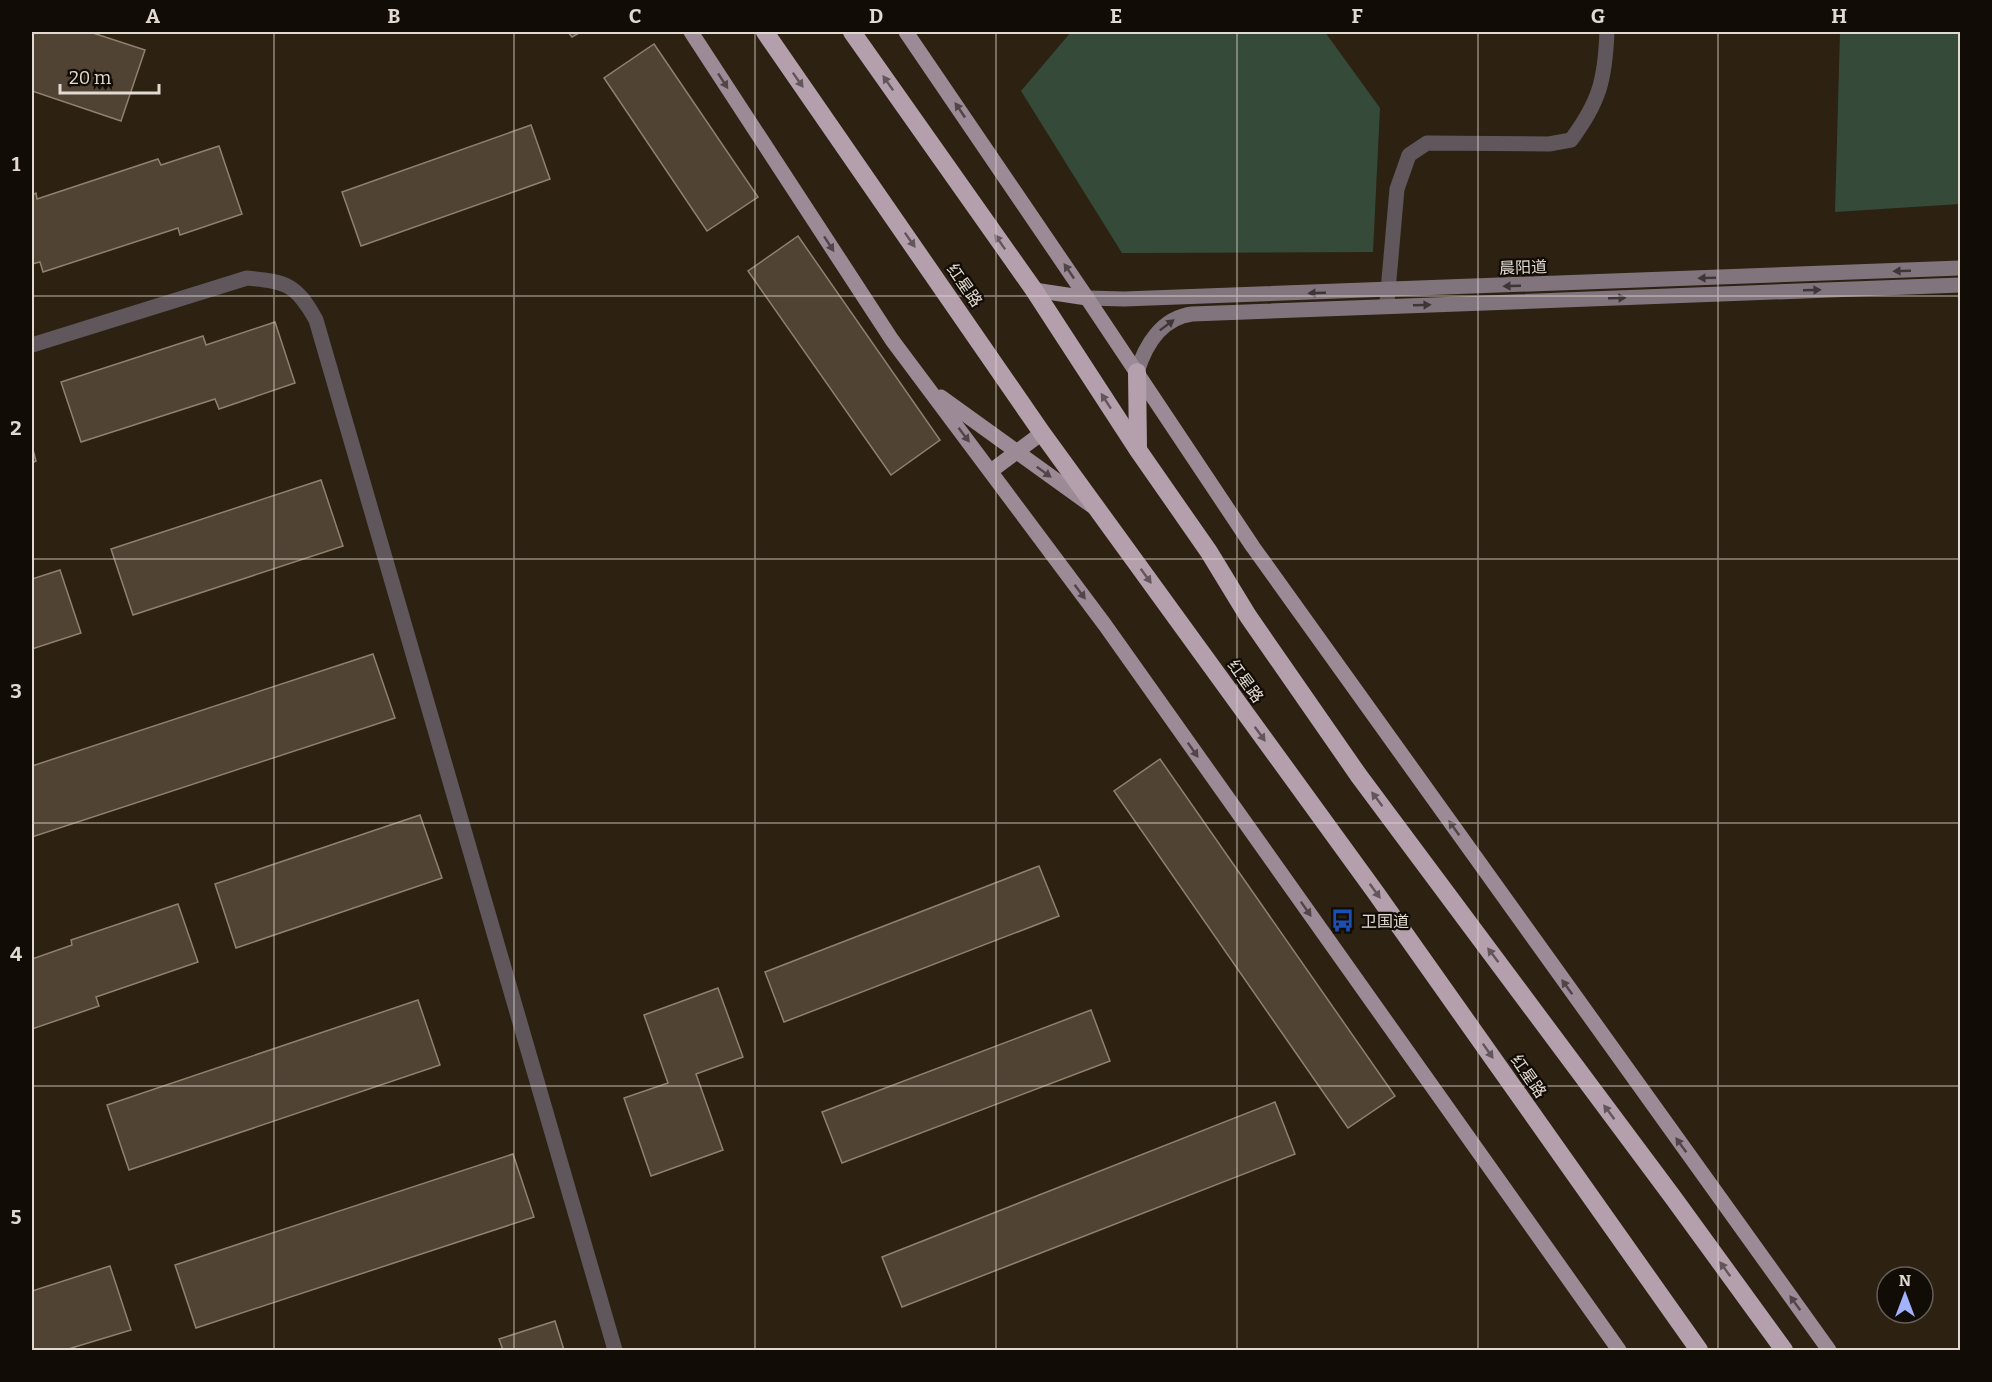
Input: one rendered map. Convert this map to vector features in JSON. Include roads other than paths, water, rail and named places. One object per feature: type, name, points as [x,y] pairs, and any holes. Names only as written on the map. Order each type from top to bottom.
[{"type":"highway","name":"红星路","points":[[765,32],[1042,433],[1376,893],[1700,1350]]},
{"type":"highway","points":[[852,32],[1034,290],[1138,450],[1209,552],[1248,616],[1359,776],[1784,1350]]},
{"type":"highway","points":[[1137,372],[1138,450]]},
{"type":"main road","points":[[691,32],[892,340],[1105,625],[1619,1350]]},
{"type":"main road","points":[[906,32],[1253,547],[1829,1350]]},
{"type":"main road","name":"晨阳道","points":[[1087,298],[1124,299],[1388,291],[1960,268]]},
{"type":"main road","name":"晨阳道","points":[[1137,372],[1148,344],[1157,332],[1181,315],[1960,285]]},
{"type":"main road","points":[[1034,290],[1087,298]]},
{"type":"main road","points":[[928,388],[1099,512]]},
{"type":"main road","points":[[991,471],[1042,433]]},
{"type":"street","points":[[1386,307],[1397,189],[1409,156],[1427,143],[1549,144],[1571,140],[1598,97],[1606,68],[1607,32]]},
{"type":"street","points":[[32,345],[247,278],[278,281],[303,297],[316,320],[615,1350]]},
{"type":"place","name":"卫国道","points":[[1343,921]]}]
